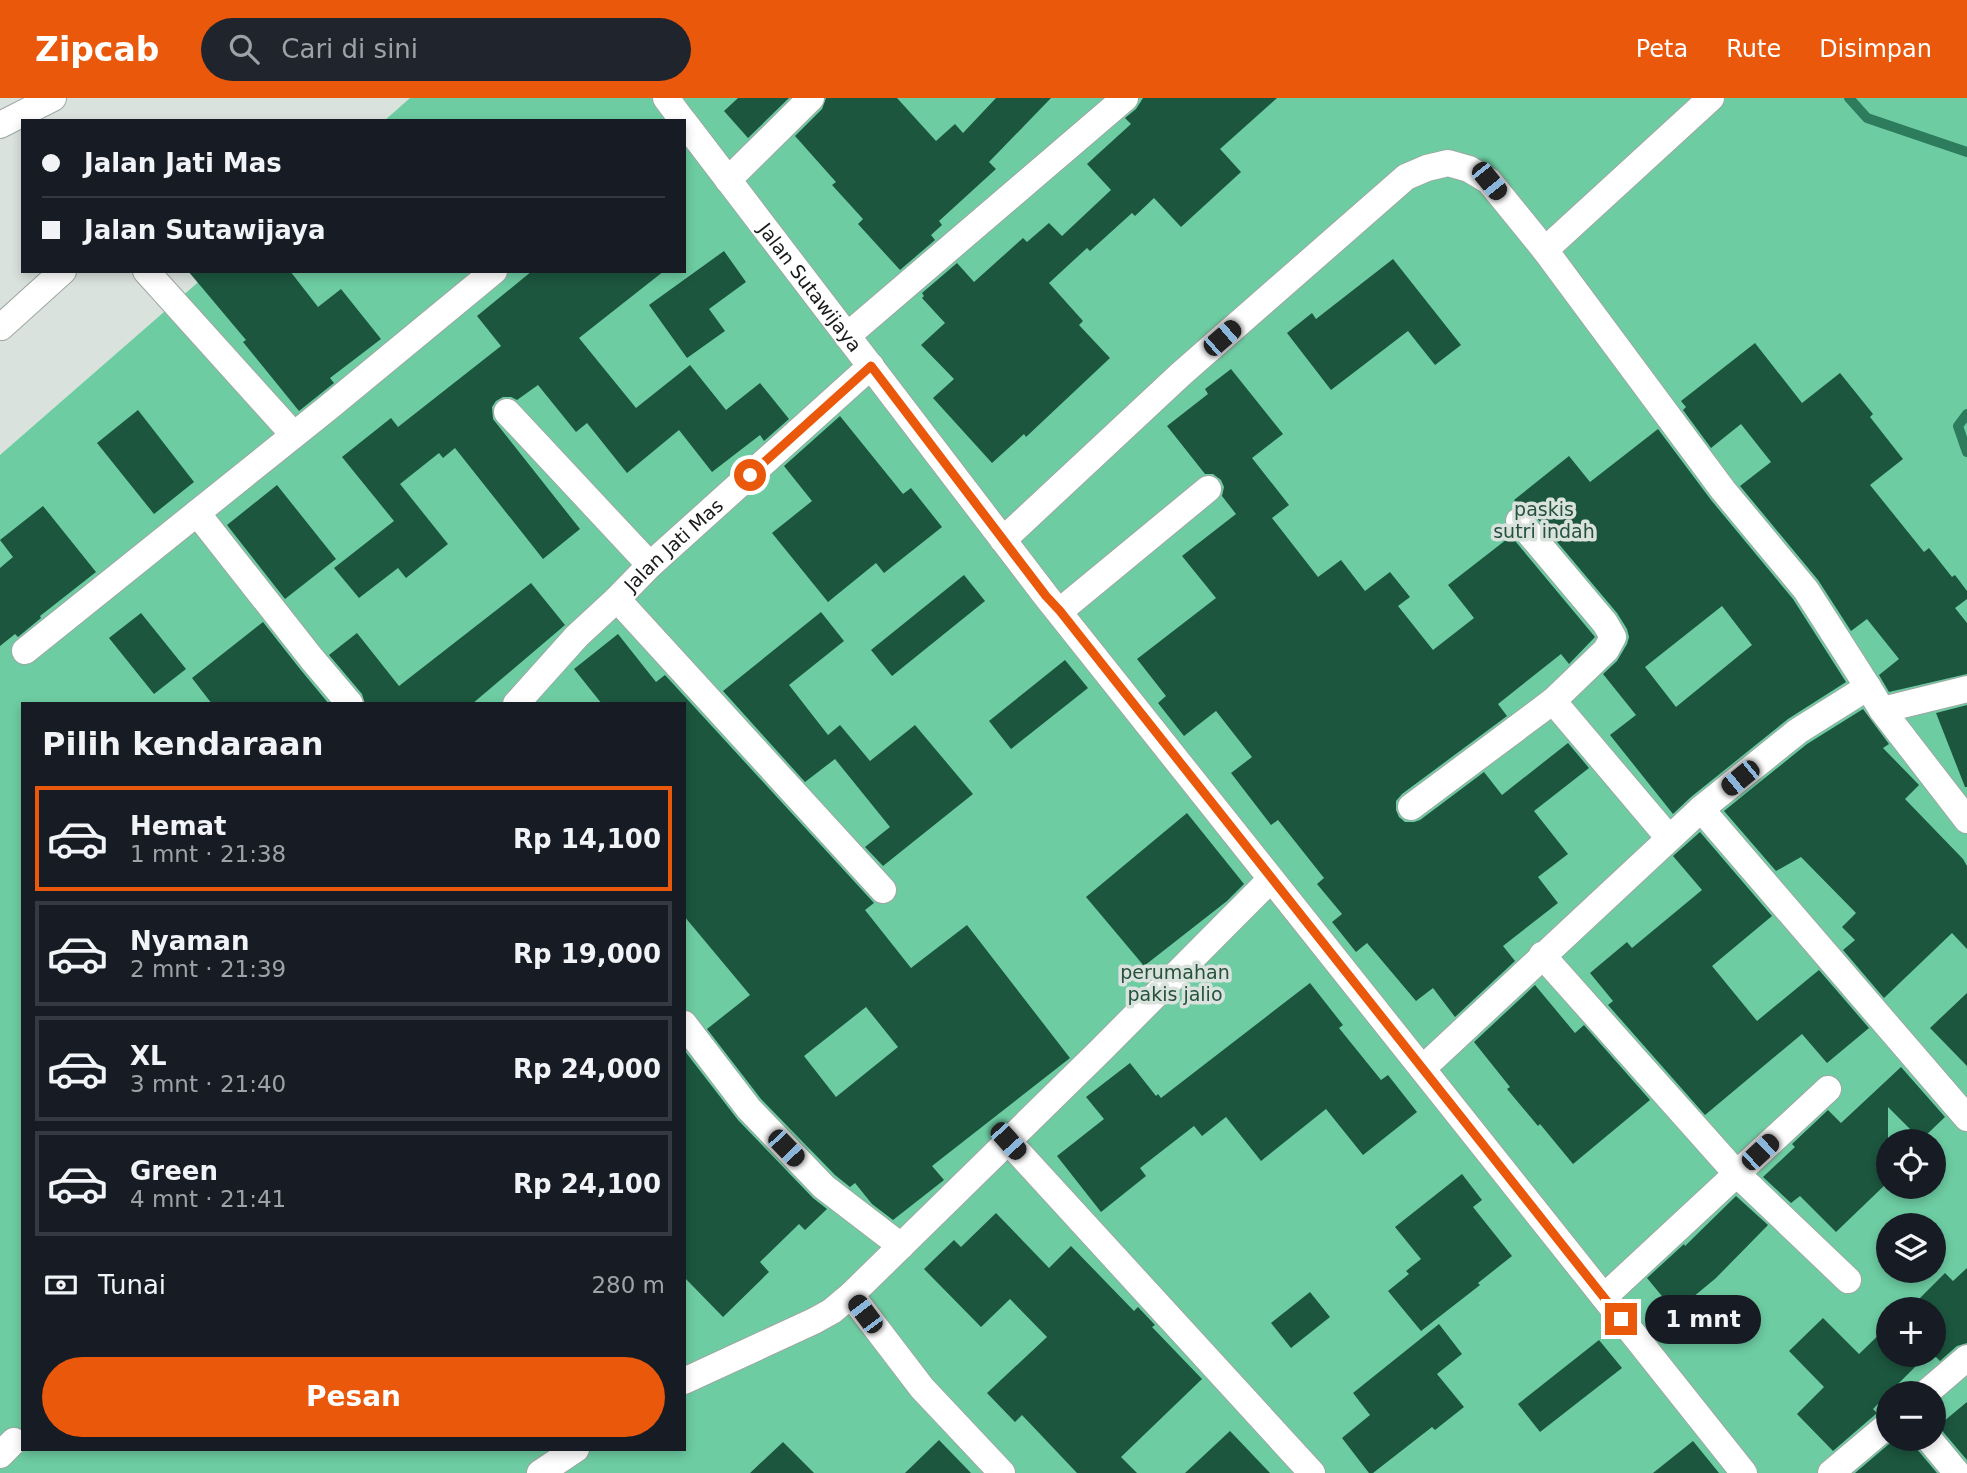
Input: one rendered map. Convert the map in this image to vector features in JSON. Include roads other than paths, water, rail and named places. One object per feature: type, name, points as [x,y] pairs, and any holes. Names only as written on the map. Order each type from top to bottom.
[{"type":"street","points":[[0,125],[53,98]]},
{"type":"street","points":[[728,180],[811,98]]},
{"type":"street","points":[[847,336],[1125,98]]},
{"type":"street","points":[[1545,250],[1711,98]]},
{"type":"street","name":"Jalan Sutawijaya","points":[[686,126],[1046,596],[1744,1473]]},
{"type":"street","points":[[1003,540],[1181,374],[1406,177],[1448,163],[1469,169],[1489,181],[1545,250],[1723,490],[1806,590],[1882,710],[1967,820]]},
{"type":"street","points":[[1,327],[61,273]]},
{"type":"street","points":[[148,273],[293,434]]},
{"type":"street","points":[[25,651],[492,273]]},
{"type":"street","name":"Jalan Jati Mas","points":[[518,702],[577,636],[650,565],[871,366]]},
{"type":"street","points":[[508,412],[650,565]]},
{"type":"street","points":[[1060,611],[1208,489]]},
{"type":"street","points":[[197,513],[348,702]]},
{"type":"street","points":[[1411,807],[1553,701],[1606,650],[1613,637],[1519,521]]},
{"type":"street","points":[[617,599],[883,890]]},
{"type":"street","points":[[1423,1068],[1701,809],[1798,731],[1868,687]]},
{"type":"street","points":[[1882,710],[1967,689]]},
{"type":"street","points":[[1553,701],[1669,838]]},
{"type":"street","points":[[1701,809],[1967,1118]]},
{"type":"street","points":[[686,1380],[814,1321],[832,1311],[851,1295],[1271,879]]},
{"type":"street","points":[[1542,955],[1737,1174],[1848,1280]]},
{"type":"street","points":[[686,1027],[749,1109],[824,1187],[901,1246]]},
{"type":"street","points":[[1604,1297],[1828,1088]]},
{"type":"street","points":[[1008,1141],[1312,1473]]},
{"type":"street","points":[[851,1295],[922,1388],[1002,1473]]},
{"type":"street","points":[[1940,1381],[1967,1358]]},
{"type":"street","points":[[1831,1473],[1876,1435]]},
{"type":"street","points":[[540,1473],[573,1451]]},
{"type":"street","points":[[1939,1451],[1957,1473]]},
{"type":"waterway","points":[[1849,98],[1867,118],[1967,152]]},
{"type":"waterway","points":[[1967,414],[1958,426],[1967,452]]},
{"type":"park label","name":"paskis sutri indah","points":[[1544,520]]},
{"type":"park label","name":"perumahan pakis jalio","points":[[1175,983]]}]
